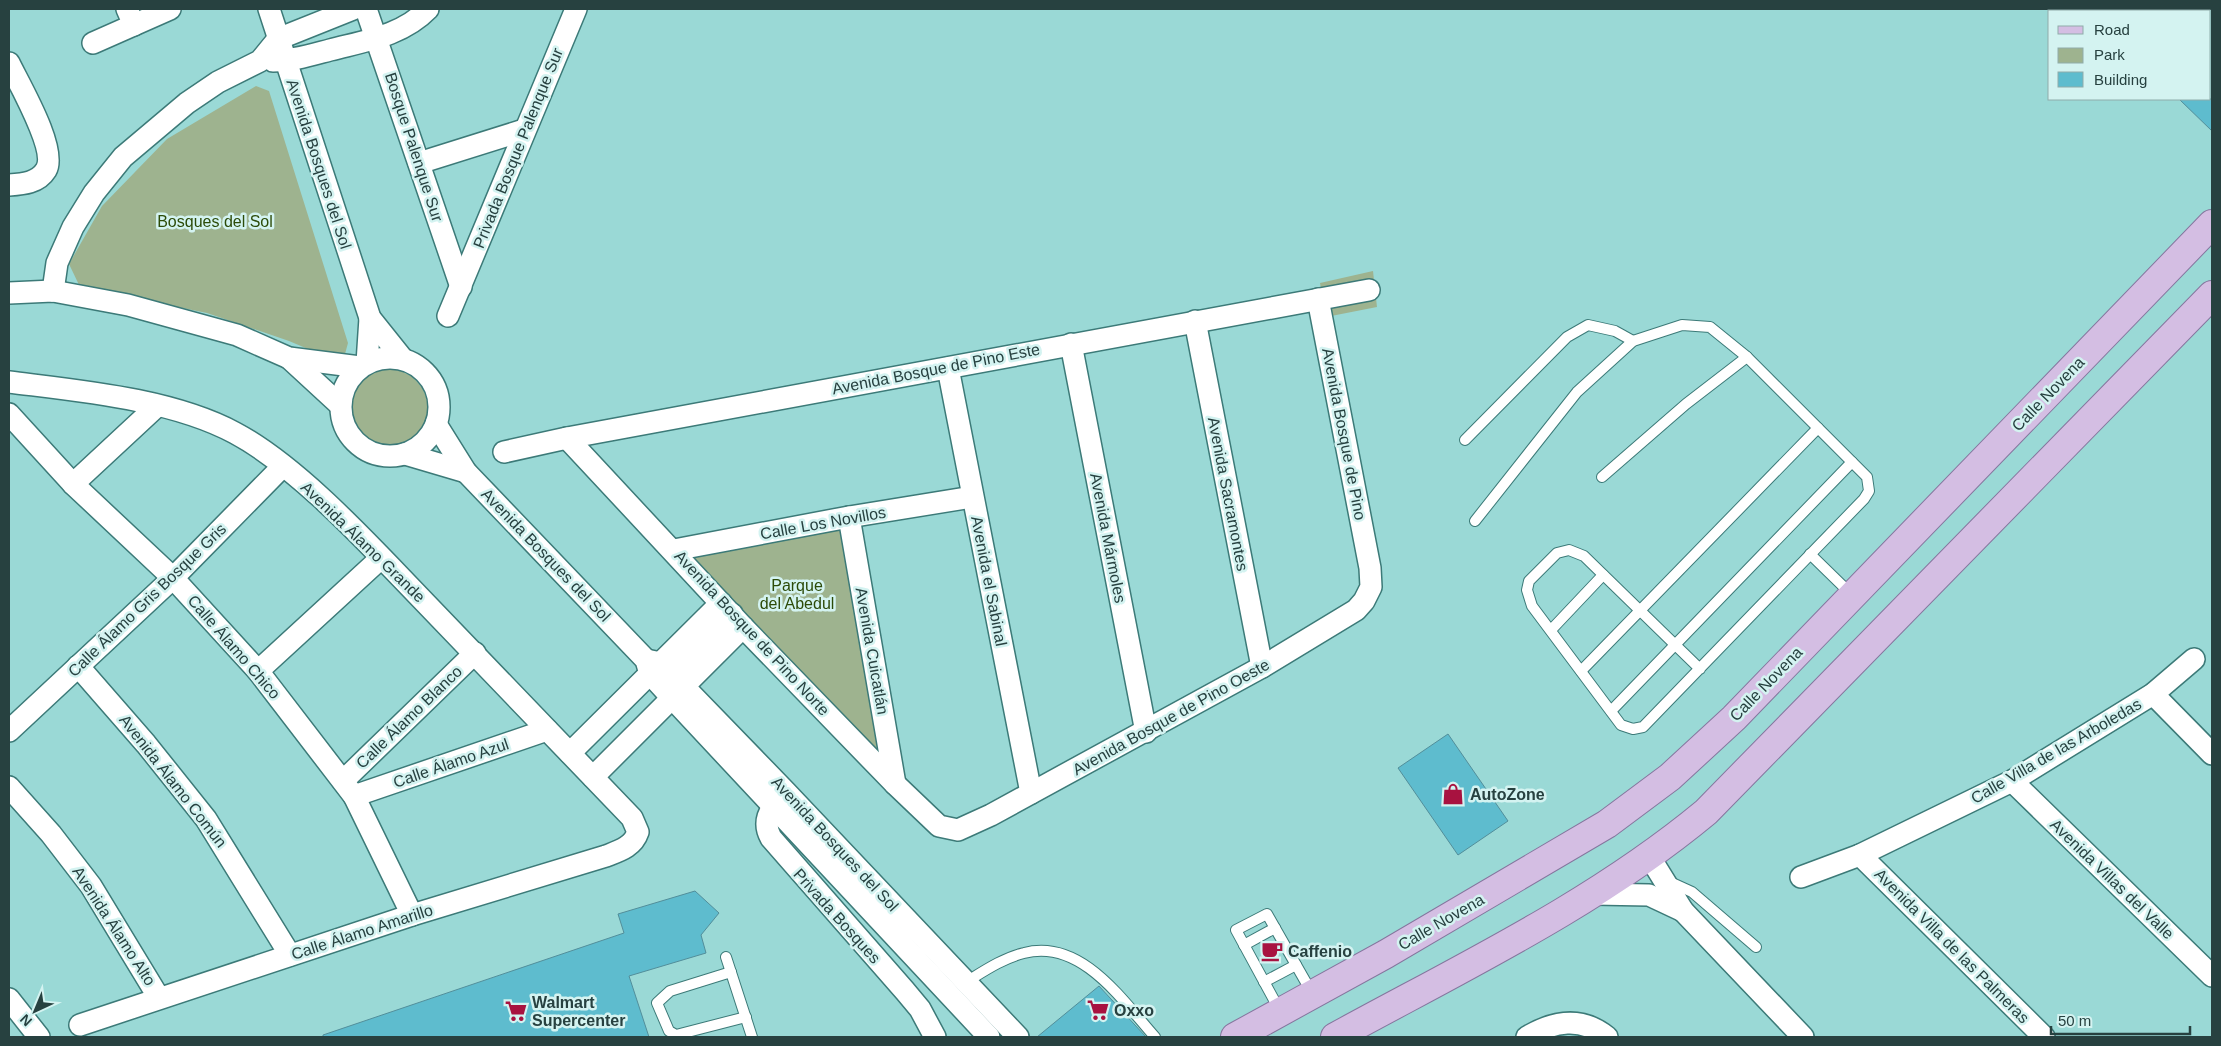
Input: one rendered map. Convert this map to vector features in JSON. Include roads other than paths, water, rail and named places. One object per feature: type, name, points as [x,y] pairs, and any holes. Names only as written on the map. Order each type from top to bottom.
[{"type":"main road","name":"Calle Novena","points":[[1235,1037],[1608,824],[1670,777],[1734,718],[2212,224]]},
{"type":"main road","points":[[1335,1037],[1594,894],[1650,856],[1706,812],[2212,295]]},
{"type":"street","points":[[93,43],[130,17],[170,9]]},
{"type":"street","name":"Avenida Bosques del Sol","points":[[269,9],[370,318],[402,358]]},
{"type":"street","points":[[53,291],[57,262],[73,227],[94,192],[123,157],[187,103],[218,82],[260,61],[278,39],[353,9]]},
{"type":"street","name":"Bosque Palenque Sur","points":[[366,9],[378,39],[461,287]]},
{"type":"street","points":[[260,61],[285,61],[378,39],[404,26],[428,9]]},
{"type":"street","name":"Privada Bosque Palenque Sur","points":[[448,316],[576,9]]},
{"type":"street","points":[[9,63],[47,148],[49,164],[40,177],[33,182],[9,185]]},
{"type":"street","points":[[419,163],[524,130]]},
{"type":"street","name":"Avenida Bosque de Pino Este","points":[[504,452],[567,438],[1369,290]]},
{"type":"street","points":[[9,293],[53,291],[128,305],[237,335],[289,358],[363,365]]},
{"type":"street","name":"Avenida Bosque de Pino","points":[[1318,299],[1370,568]]},
{"type":"street","name":"Avenida Bosques del Sol","points":[[363,365],[370,318]]},
{"type":"street","name":"Avenida Sacramontes","points":[[1195,321],[1262,667]]},
{"type":"street","name":"Avenida Mármoles","points":[[1071,344],[1146,732]]},
{"type":"street","points":[[384,357],[402,358],[413,363],[431,378],[439,401],[436,424],[424,443],[405,454],[384,456],[364,449],[353,439],[344,426],[340,405],[343,390],[350,377],[363,365],[384,357]]},
{"type":"street","points":[[289,358],[340,405]]},
{"type":"street","name":"Avenida el Sabinal","points":[[948,368],[1031,793]]},
{"type":"street","name":"Avenida Álamo Grande","points":[[9,382],[157,406],[188,413],[235,433],[283,466],[381,558],[474,653],[632,818],[638,832]]},
{"type":"street","points":[[73,484],[157,406]]},
{"type":"street","name":"Calle Álamo Chico","points":[[9,414],[73,484],[173,578],[258,672],[348,788],[412,915]]},
{"type":"street","name":"Avenida Bosques del Sol","points":[[436,424],[466,472],[664,676],[779,799],[989,1037]]},
{"type":"street","name":"Avenida Bosque de Pino Norte","points":[[567,438],[674,550],[732,615],[939,826]]},
{"type":"street","name":"Avenida Bosques del Sol","points":[[405,454],[466,472]]},
{"type":"street","name":"Calle Álamo Gris Bosque Gris","points":[[9,731],[173,578],[283,466]]},
{"type":"street","name":"Calle Los Novillos","points":[[674,550],[849,517],[972,497]]},
{"type":"street","name":"Avenida Cuicatlán","points":[[849,517],[896,784]]},
{"type":"street","points":[[258,672],[381,558]]},
{"type":"street","name":"Avenida Bosque de Pino Oeste","points":[[939,826],[958,830],[966,828],[1146,732],[1262,667],[1356,610],[1364,602],[1371,587],[1370,568]]},
{"type":"street","points":[[570,753],[664,676],[732,615]]},
{"type":"street","points":[[593,777],[664,676],[732,615]]},
{"type":"street","name":"Calle Álamo Blanco","points":[[348,788],[474,653]]},
{"type":"street","name":"Calle Villa de las Arboledas","points":[[1801,877],[1860,855],[2012,781],[2153,694],[2194,660]]},
{"type":"street","name":"Avenida Álamo Común","points":[[78,666],[146,744],[206,819],[290,955]]},
{"type":"street","points":[[2153,694],[2212,754]]},
{"type":"street","name":"Calle Álamo Azul","points":[[348,788],[547,730]]},
{"type":"street","name":"Avenida Villas del Valle","points":[[2012,781],[2212,976]]},
{"type":"street","name":"Avenida Álamo Alto","points":[[9,787],[51,834],[91,886],[159,998]]},
{"type":"street","name":"Avenida Bosques del Sol","points":[[779,799],[966,982],[1018,1037]]},
{"type":"street","name":"Privada Bosques","points":[[779,799],[767,817],[767,831],[776,847],[905,991],[920,1009],[936,1037]]},
{"type":"street","name":"Calle Álamo Amarillo","points":[[80,1025],[412,915],[606,856],[626,848],[636,838],[638,832]]},
{"type":"street","name":"Avenida Villa de las Palmeras","points":[[1860,855],[2044,1037]]},
{"type":"street","points":[[1650,856],[1683,911],[1803,1037]]},
{"type":"street","points":[[1594,894],[1649,895],[1683,911]]},
{"type":"street","points":[[9,999],[39,1037]]},
{"type":"street","points":[[1527,1037],[1566,1021],[1590,1026],[1607,1037]]},
{"type":"lane","points":[[1465,440],[1568,337],[1588,324],[1615,331],[1633,341]]},
{"type":"lane","points":[[1474,521],[1577,392],[1633,341],[1682,325],[1710,327],[1747,357],[1867,477],[1869,491],[1864,499],[1700,669],[1643,727],[1633,729],[1621,725],[1532,606],[1527,590],[1530,581],[1557,553],[1569,550],[1584,556],[1700,669]]},
{"type":"lane","points":[[1602,477],[1686,404],[1747,357]]},
{"type":"lane","points":[[1581,671],[1818,428]]},
{"type":"lane","points":[[1611,712],[1852,462]]},
{"type":"lane","points":[[1810,554],[1852,596]]},
{"type":"lane","points":[[1550,630],[1604,575]]},
{"type":"lane","points":[[1664,880],[1692,892],[1756,947]]},
{"type":"lane","points":[[1280,1012],[1236,930],[1267,914],[1312,994]]},
{"type":"lane","points":[[1244,945],[1275,928]]},
{"type":"lane","points":[[966,982],[1000,962],[1025,952],[1052,951],[1069,956],[1104,981],[1155,1037]]},
{"type":"lane","points":[[726,957],[752,1037]]},
{"type":"lane","points":[[1264,982],[1296,965]]},
{"type":"lane","points":[[731,972],[670,991],[657,1004],[669,1031],[676,1035],[746,1017]]},
{"type":"place","name":"AutoZone","points":[[1453,794]]},
{"type":"place","name":"Caffenio","points":[[1272,951]]},
{"type":"place","name":"Oxxo","points":[[1098,1010]]},
{"type":"place","name":"Walmart Supercenter","points":[[516,1011]]},
{"type":"park label","name":"Bosques del Sol","points":[[215,221]]},
{"type":"park label","name":"Parque del Abedul","points":[[797,594]]}]
